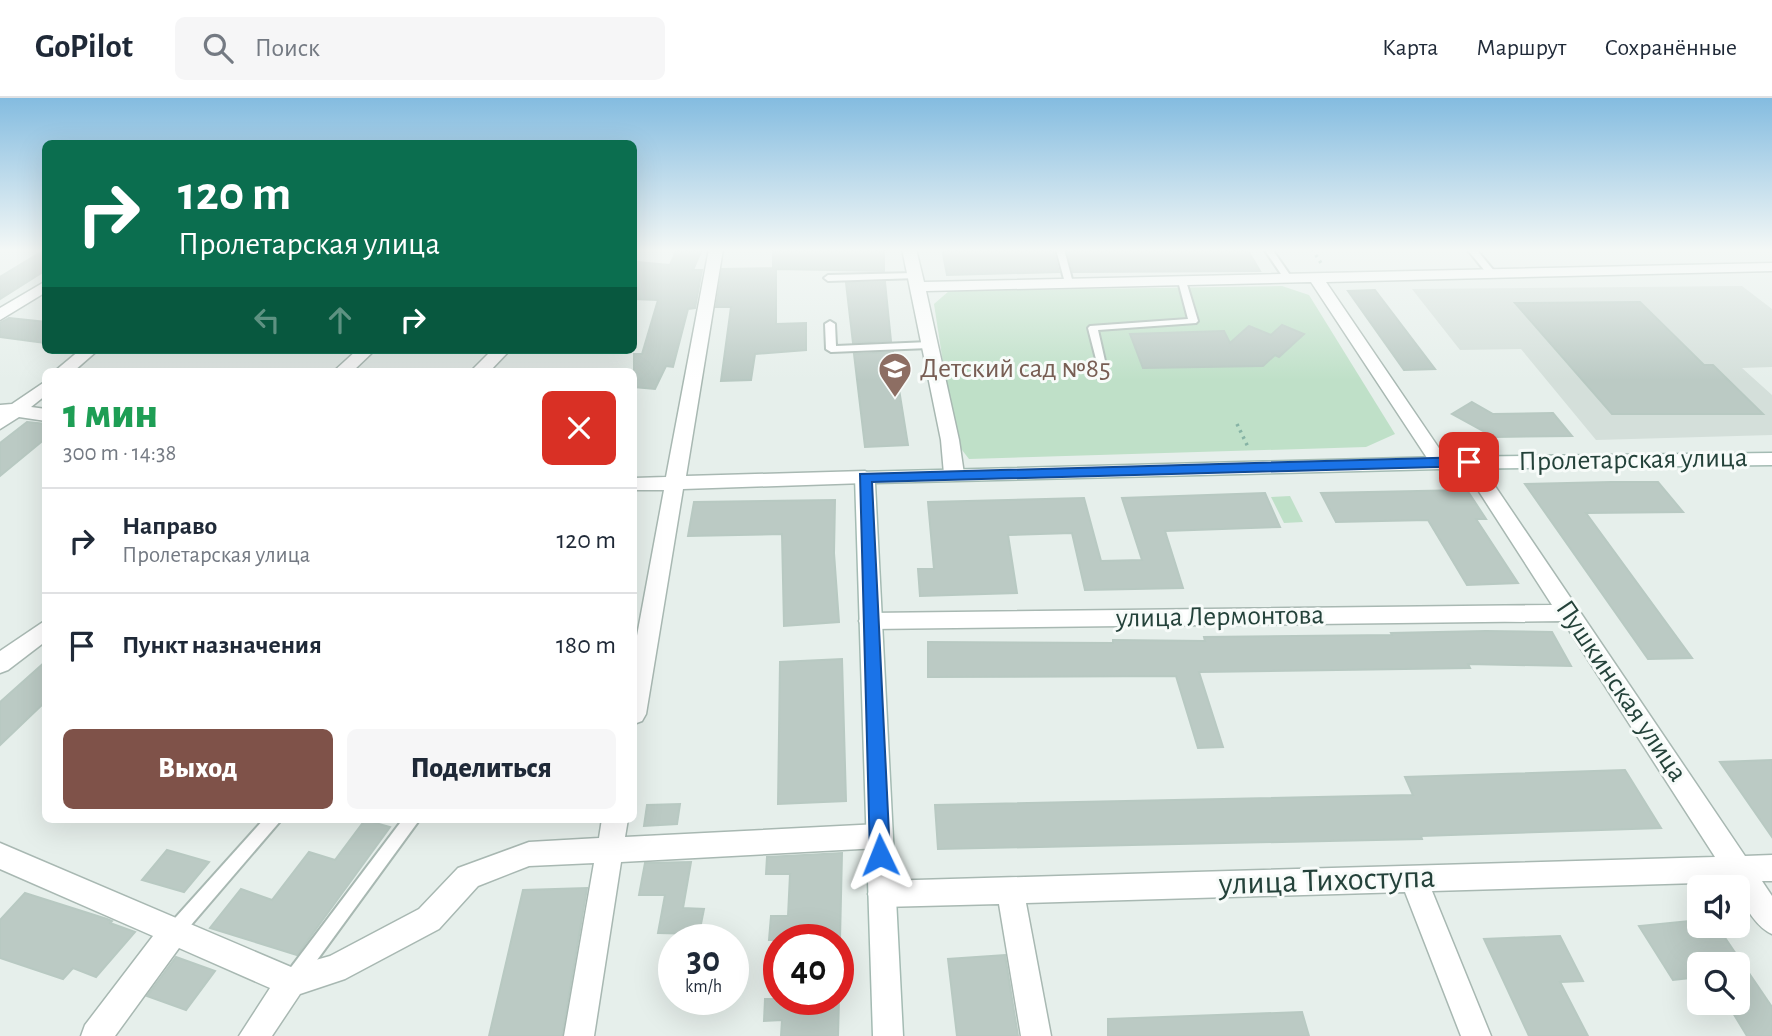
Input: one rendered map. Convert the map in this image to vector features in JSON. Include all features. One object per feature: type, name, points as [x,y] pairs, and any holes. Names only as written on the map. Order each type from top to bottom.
[{"type":"street","points":[[0,316],[34,293]]},
{"type":"street","points":[[637,697],[708,293]]},
{"type":"street","points":[[918,293],[950,440],[954,474]]},
{"type":"street","points":[[1326,293],[1440,463]]},
{"type":"street","points":[[68,368],[85,354]]},
{"type":"street","points":[[346,368],[362,354]]},
{"type":"street","points":[[483,368],[498,354]]},
{"type":"street","points":[[0,422],[7,410],[42,388]]},
{"type":"street","points":[[7,410],[42,414]]},
{"type":"street","name":"Пролетарская улица","points":[[637,484],[1469,462],[1772,459]]},
{"type":"street","name":"Пушкинская улица","points":[[1469,462],[1772,920]]},
{"type":"street","points":[[865,477],[888,1036]]},
{"type":"street","name":"улица Лермонтова","points":[[870,621],[1569,613]]},
{"type":"street","points":[[0,664],[35,646]]},
{"type":"street","points":[[579,1036],[614,823]]},
{"type":"street","points":[[0,856],[291,982],[335,969],[429,919],[468,877],[529,854],[879,835]]},
{"type":"street","name":"улица Тихоступа","points":[[881,894],[1772,868]]},
{"type":"street","points":[[1414,879],[1476,1036]]},
{"type":"street","points":[[1010,890],[1036,1036]]},
{"type":"street","points":[[96,1036],[173,933]]},
{"type":"street","points":[[254,1036],[291,982]]},
{"type":"lane","points":[[1100,361],[1093,328],[1194,321],[1186,293]]},
{"type":"lane","points":[[830,324],[831,349],[929,345]]},
{"type":"lane","points":[[173,933],[270,823]]},
{"type":"lane","points":[[291,982],[409,823]]},
{"type":"path","points":[[1237,424],[1250,449]]},
{"type":"shaded area","points":[[1415,293],[1751,293],[1772,309],[1772,367],[1742,368],[1772,395],[1772,435],[1596,440],[1521,349],[1460,350]]},
{"type":"green space","points":[[947,293],[1302,293],[1309,295],[1395,434],[1366,447],[969,459],[955,441],[934,304]]},
{"type":"green space","points":[[1290,496],[1303,522],[1284,523],[1271,497]]},
{"type":"building","points":[[0,293],[10,293],[0,299]]},
{"type":"building","points":[[637,293],[698,293],[695,308],[688,309],[673,367],[666,366],[655,389],[637,387],[634,354],[642,354],[658,300],[637,299]]},
{"type":"building","points":[[718,293],[776,293],[776,324],[806,323],[806,350],[755,354],[751,380],[721,381],[731,307],[716,307]]},
{"type":"building","points":[[847,293],[886,293],[891,341],[853,343]]},
{"type":"building","points":[[1349,293],[1377,293],[1435,369],[1404,370]]},
{"type":"building","points":[[1640,302],[1704,365],[1713,365],[1763,414],[1612,414],[1515,303]]},
{"type":"building","points":[[9,318],[42,322],[42,342],[0,337],[0,323]]},
{"type":"building","points":[[1282,325],[1304,334],[1279,357],[1275,355],[1263,366],[1143,368],[1130,334],[1224,331],[1230,343],[1249,326],[1271,335]]},
{"type":"building","points":[[893,352],[908,445],[865,447],[854,354]]},
{"type":"building","points":[[1472,402],[1493,414],[1553,413],[1572,436],[1494,437],[1452,414]]},
{"type":"building","points":[[27,422],[42,424],[42,441],[0,476],[0,443]]},
{"type":"building","points":[[1658,482],[1683,512],[1586,513],[1692,658],[1648,659],[1525,484]]},
{"type":"building","points":[[1467,490],[1486,519],[1476,519],[1518,583],[1467,585],[1428,520],[1336,522],[1321,493]]},
{"type":"building","points":[[1265,493],[1280,527],[1165,531],[1183,588],[1085,590],[1072,533],[1008,535],[1017,593],[920,596],[918,569],[934,569],[928,502],[1084,498],[1101,561],[1142,560],[1122,498]]},
{"type":"building","points":[[835,500],[834,553],[839,622],[784,626],[782,534],[688,536],[694,502]]},
{"type":"building","points":[[1552,632],[1571,666],[1468,664],[1470,668],[1199,672],[1223,747],[1198,748],[1176,676],[928,677],[928,642],[1113,643],[1113,640],[1205,641],[1204,637]]},
{"type":"building","points":[[842,659],[846,801],[778,804],[780,662]]},
{"type":"building","points":[[42,665],[42,705],[0,745],[0,702]]},
{"type":"building","points":[[1772,760],[1772,837],[1720,762]]},
{"type":"building","points":[[1625,770],[1661,828],[1421,836],[1422,839],[938,849],[935,805],[1413,795],[1405,777]]},
{"type":"building","points":[[680,804],[677,824],[644,826],[647,805]]},
{"type":"building","points":[[363,823],[390,827],[297,955],[210,928],[241,889],[272,900],[309,852],[335,860]]},
{"type":"building","points":[[167,850],[209,862],[184,892],[142,880]]},
{"type":"building","points":[[842,853],[840,924],[770,924],[771,916],[788,916],[790,874],[766,874],[767,857]]},
{"type":"building","points":[[691,862],[683,908],[704,909],[701,924],[660,924],[665,895],[639,895],[645,863]]},
{"type":"building","points":[[587,888],[562,1036],[489,1036],[523,890]]},
{"type":"building","points":[[25,893],[107,919],[112,921],[110,923],[135,932],[96,977],[73,968],[63,979],[0,958],[0,920]]},
{"type":"building","points":[[1687,921],[1687,938],[1725,938],[1735,952],[1687,952],[1687,978],[1673,980],[1639,926]]},
{"type":"building","points":[[1560,936],[1583,981],[1560,982],[1588,1036],[1529,1036],[1484,939]]},
{"type":"building","points":[[1005,955],[1018,1036],[957,1036],[948,959]]},
{"type":"building","points":[[176,957],[215,971],[186,1010],[147,996]]},
{"type":"building","points":[[1750,975],[1772,1007],[1772,1036],[1747,1036],[1734,1015],[1750,1015]]},
{"type":"building","points":[[1302,1012],[1309,1036],[1108,1036],[1108,1019]]},
{"type":"building","points":[[764,1015],[839,1015],[838,1036],[781,1036],[782,1020],[764,1021]]},
{"type":"place","name":"Детский сад №85","points":[[895,399]]},
{"type":"route","points":[[880,855],[865,477],[1469,462]]}]
